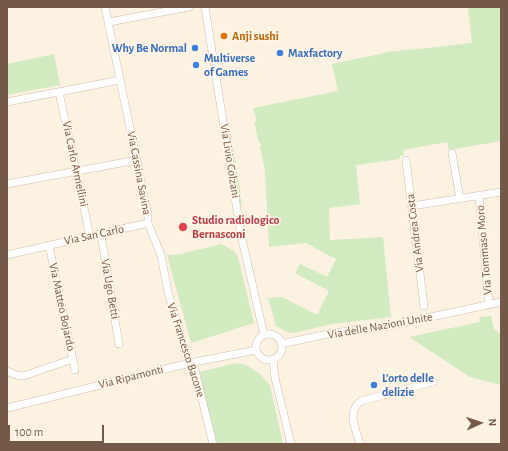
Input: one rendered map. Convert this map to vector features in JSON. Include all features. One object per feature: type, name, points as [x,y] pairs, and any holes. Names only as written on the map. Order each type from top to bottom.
[{"type":"street","name":"Via Cassina Savina","points":[[105,7],[148,215],[148,223]]},
{"type":"street","points":[[108,22],[189,7]]},
{"type":"street","name":"Via Livio Colzani","points":[[205,7],[241,235],[264,335]]},
{"type":"street","points":[[7,102],[120,80]]},
{"type":"street","name":"Via Carlo Armellini","points":[[59,92],[90,236]]},
{"type":"street","points":[[452,153],[460,199]]},
{"type":"street","points":[[7,184],[136,160]]},
{"type":"street","name":"Via Andrea Costa","points":[[406,160],[424,306]]},
{"type":"street","points":[[412,206],[501,192]]},
{"type":"street","name":"Via Tommaso Moro","points":[[479,196],[489,304]]},
{"type":"street","name":"Via San Carlo","points":[[7,255],[148,223]]},
{"type":"street","name":"Via Francesco Bacone","points":[[148,223],[161,255],[168,292],[190,363],[195,370],[213,444]]},
{"type":"street","name":"Via Ugo Betti","points":[[101,234],[120,344]]},
{"type":"street","name":"Via Matteo Bojardo","points":[[49,245],[75,370]]},
{"type":"street","name":"Via delle Nazioni Unite","points":[[281,344],[332,333],[384,327],[501,302]]},
{"type":"street","points":[[268,334],[277,337],[281,344],[280,354],[274,359],[264,360],[256,350],[257,341],[264,335],[268,334]]},
{"type":"street","name":"Via Ripamonti","points":[[7,408],[190,363],[256,350]]},
{"type":"street","points":[[7,371],[23,376],[73,359]]},
{"type":"street","points":[[274,359],[275,378],[291,444]]},
{"type":"street","points":[[360,444],[352,415],[356,404],[361,401],[433,382]]},
{"type":"green space","points":[[468,7],[501,7],[501,141],[449,150],[447,142],[403,150],[404,155],[400,156],[400,159],[356,165],[360,204],[329,208],[330,240],[383,237],[391,317],[332,324],[294,333],[287,332],[276,326],[268,298],[282,297],[317,315],[329,291],[295,273],[300,264],[327,277],[336,259],[306,243],[269,247],[265,171],[260,147],[262,146],[261,143],[259,143],[254,122],[257,121],[253,108],[338,91],[332,64],[389,52],[472,43]]},
{"type":"green space","points":[[54,54],[60,85],[7,95],[7,64]]},
{"type":"green space","points":[[227,127],[230,127],[242,203],[240,206]]},
{"type":"green space","points":[[221,244],[234,251],[238,257],[254,323],[191,343],[167,255],[181,254]]},
{"type":"green space","points":[[491,316],[494,329],[501,334],[501,385],[470,377],[409,337],[480,322],[479,317]]},
{"type":"green space","points":[[237,363],[248,366],[260,374],[270,385],[283,444],[217,444],[199,372]]},
{"type":"place","name":"Anji sushi","points":[[224,36]]},
{"type":"place","name":"Why Be Normal","points":[[195,48]]},
{"type":"place","name":"Maxfactory","points":[[280,53]]},
{"type":"place","name":"Multiverse of Games","points":[[196,65]]},
{"type":"place","name":"Studio radiologico Bernasconi","points":[[183,227]]},
{"type":"place","name":"L'orto delle delizie","points":[[374,385]]}]
